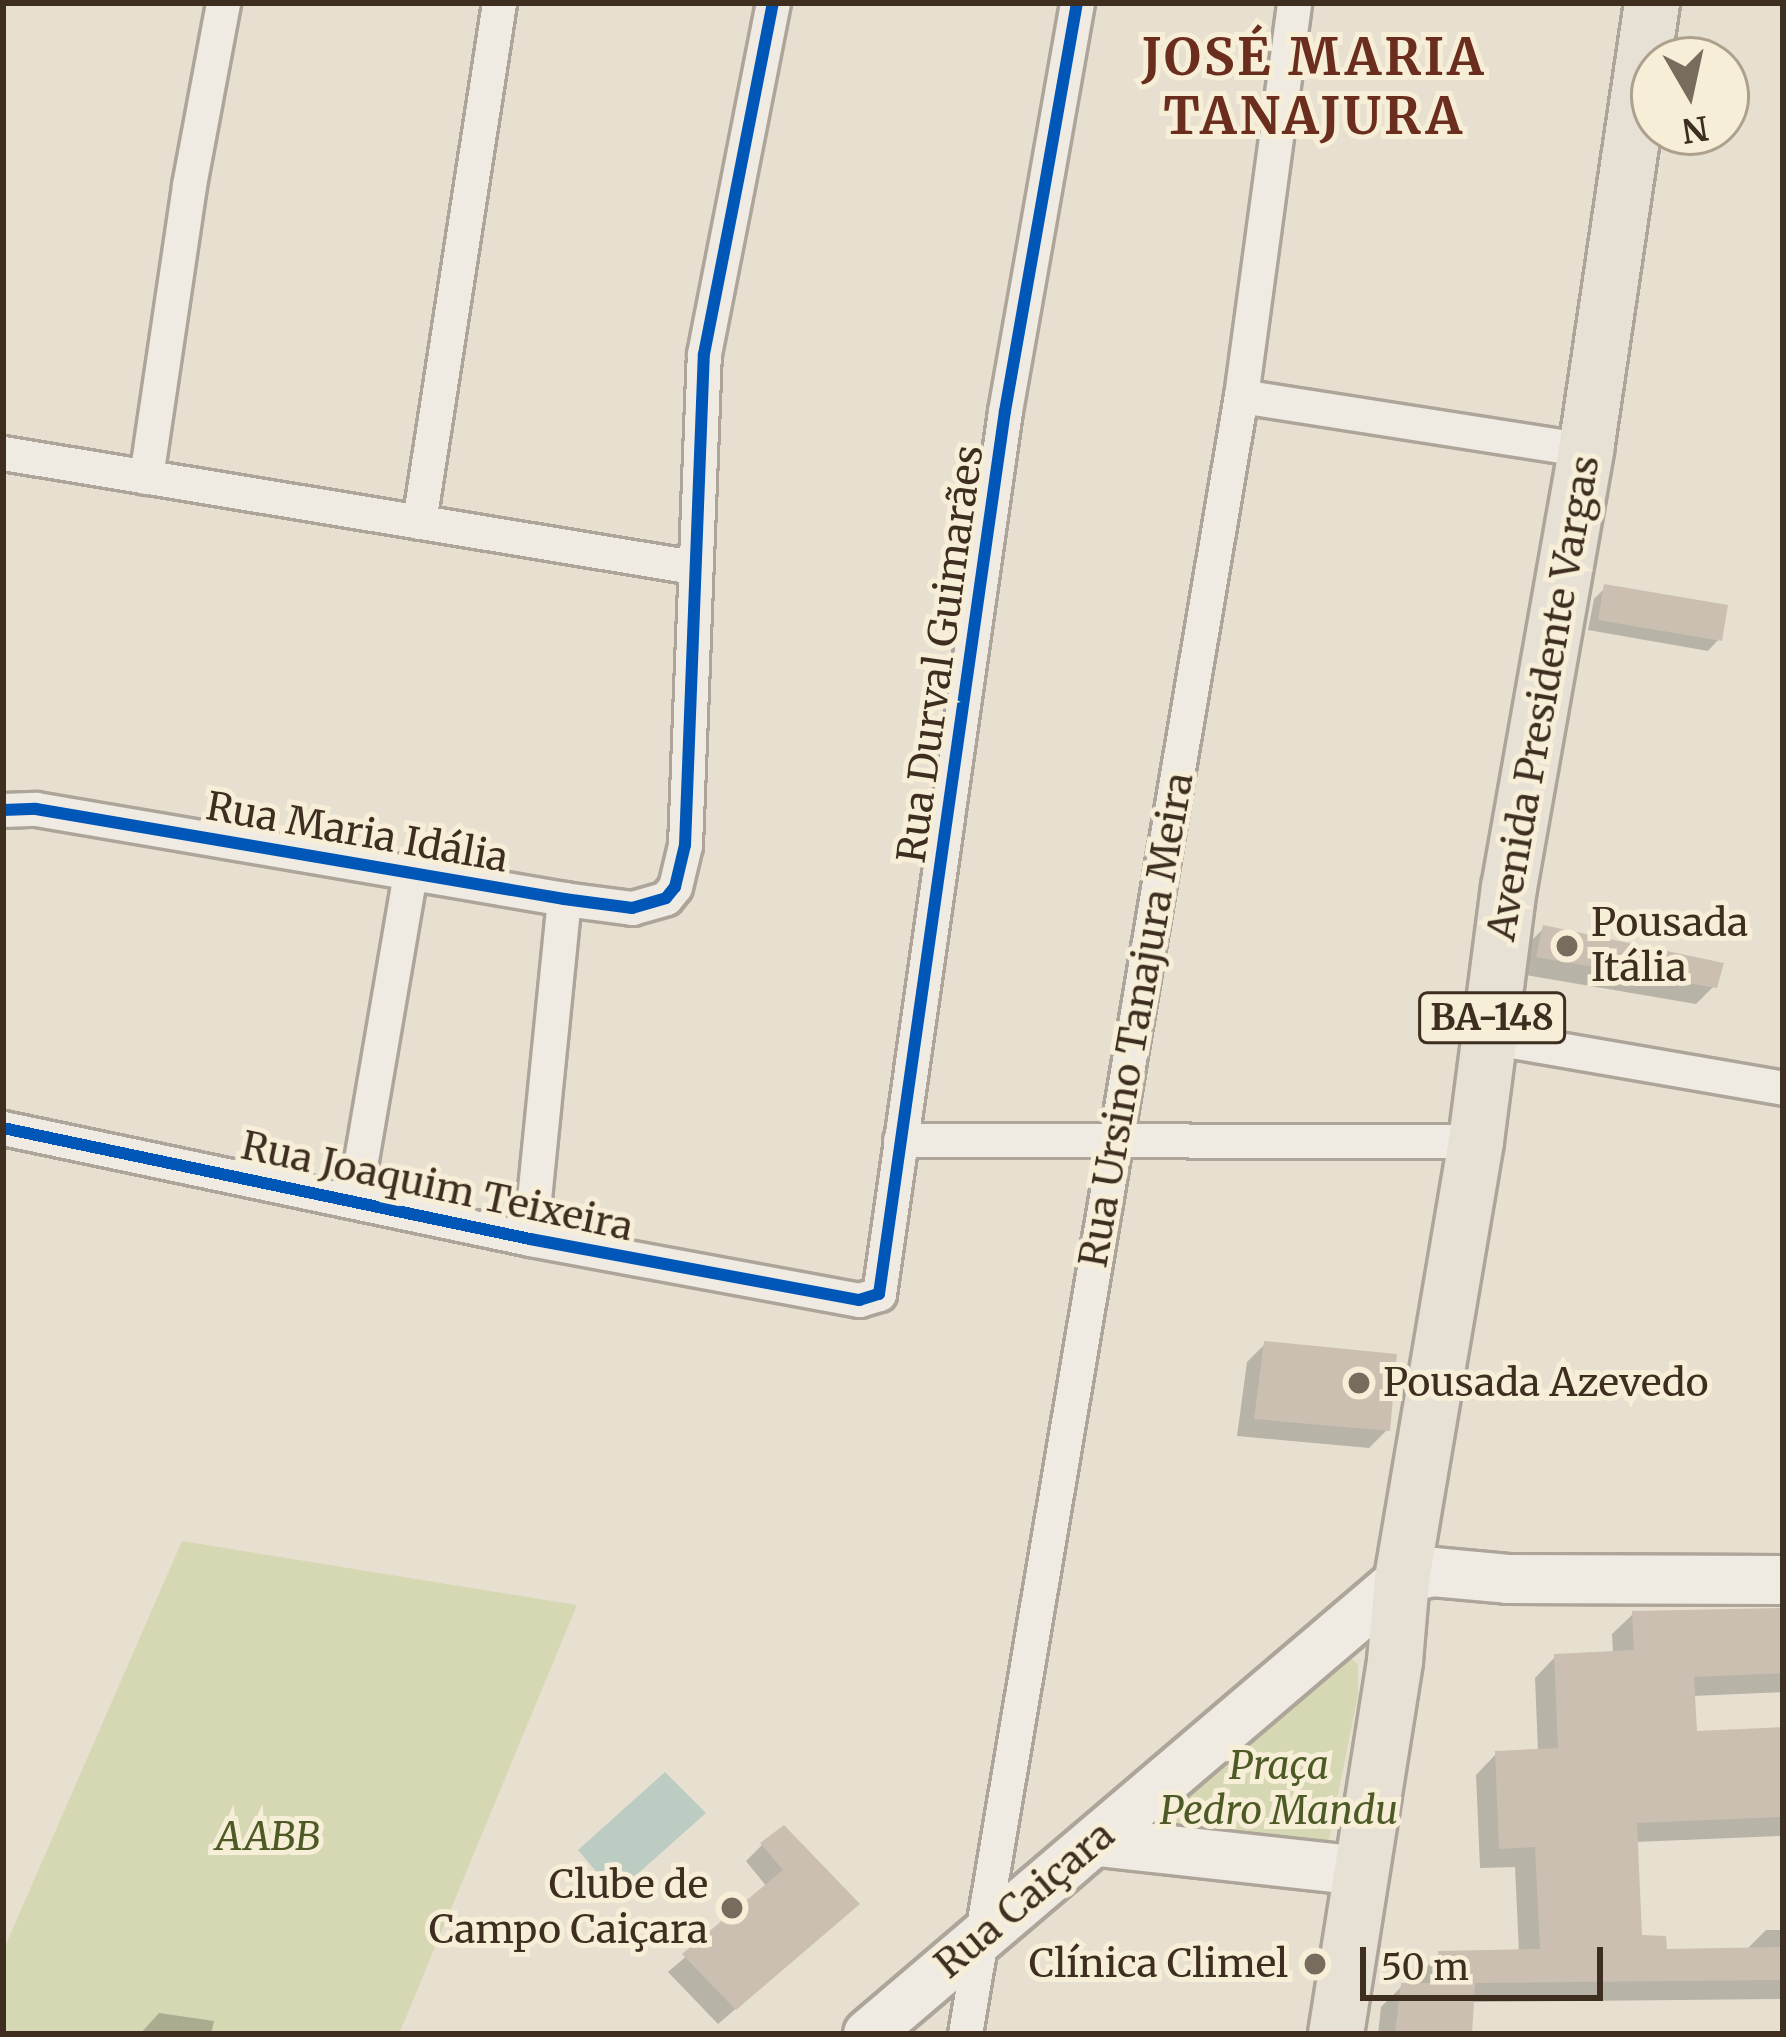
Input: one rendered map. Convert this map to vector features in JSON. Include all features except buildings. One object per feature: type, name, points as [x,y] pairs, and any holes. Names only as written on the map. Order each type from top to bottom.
[{"type":"main road","name":"Avenida Presidente Vargas","points":[[1336,2034],[1395,1661],[1402,1579],[1476,1141],[1509,888],[1586,450],[1652,3]]},
{"type":"street","points":[[146,477],[189,185],[223,3]]},
{"type":"street","points":[[419,523],[499,3]]},
{"type":"street","points":[[3,453],[692,567],[704,354],[773,3]]},
{"type":"street","name":"Rua Durval Guimarães","points":[[859,1300],[879,1294],[1005,411],[1077,3]]},
{"type":"street","name":"Rua Ursino Tanajura Meira","points":[[965,2034],[1241,396],[1294,3]]},
{"type":"street","points":[[1241,396],[1586,450]]},
{"type":"street","name":"Rua Maria Idália","points":[[20,809],[564,899],[632,908],[666,898],[675,887],[685,844],[692,567]]},
{"type":"street","points":[[354,1202],[410,872]]},
{"type":"street","points":[[530,1239],[564,899]]},
{"type":"street","points":[[1489,1037],[1783,1088]]},
{"type":"street","name":"Rua Joaquim Teixeira","points":[[3,1128],[530,1239],[859,1300]]},
{"type":"street","points":[[900,1140],[1476,1141]]},
{"type":"street","points":[[1402,1579],[1433,1572],[1508,1579],[1783,1580]]},
{"type":"street","name":"Rua Caiçara","points":[[868,2034],[1402,1579]]},
{"type":"street","points":[[1098,1842],[1362,1871]]},
{"type":"green space","name":"AABB","points":[[182,1541],[577,1605],[399,2034],[3,2034],[3,1951]]},
{"type":"green space","name":"Praça Pedro Mandu","points":[[1345,1654],[1358,1664],[1358,1695],[1327,1849],[1167,1826],[1153,1818]]},
{"type":"shaded area","points":[[665,1772],[706,1813],[615,1894],[578,1850]]},
{"type":"cycle path","points":[[3,810],[36,809],[564,899],[632,908],[666,898],[675,887],[685,845],[704,354],[773,3]]},
{"type":"cycle path","points":[[3,1128],[530,1239],[859,1300],[879,1294],[1005,411],[1077,3]]},
{"type":"place","name":"Pousada Itália","points":[[1567,946]]},
{"type":"place","name":"Pousada Azevedo","points":[[1359,1383]]},
{"type":"place","name":"Clube de Campo Caiçara","points":[[732,1908]]},
{"type":"place","name":"Clínica Climel","points":[[1315,1964]]},
{"type":"district","name":"JOSÉ MARIA TANAJURA","points":[[1314,87]]}]
